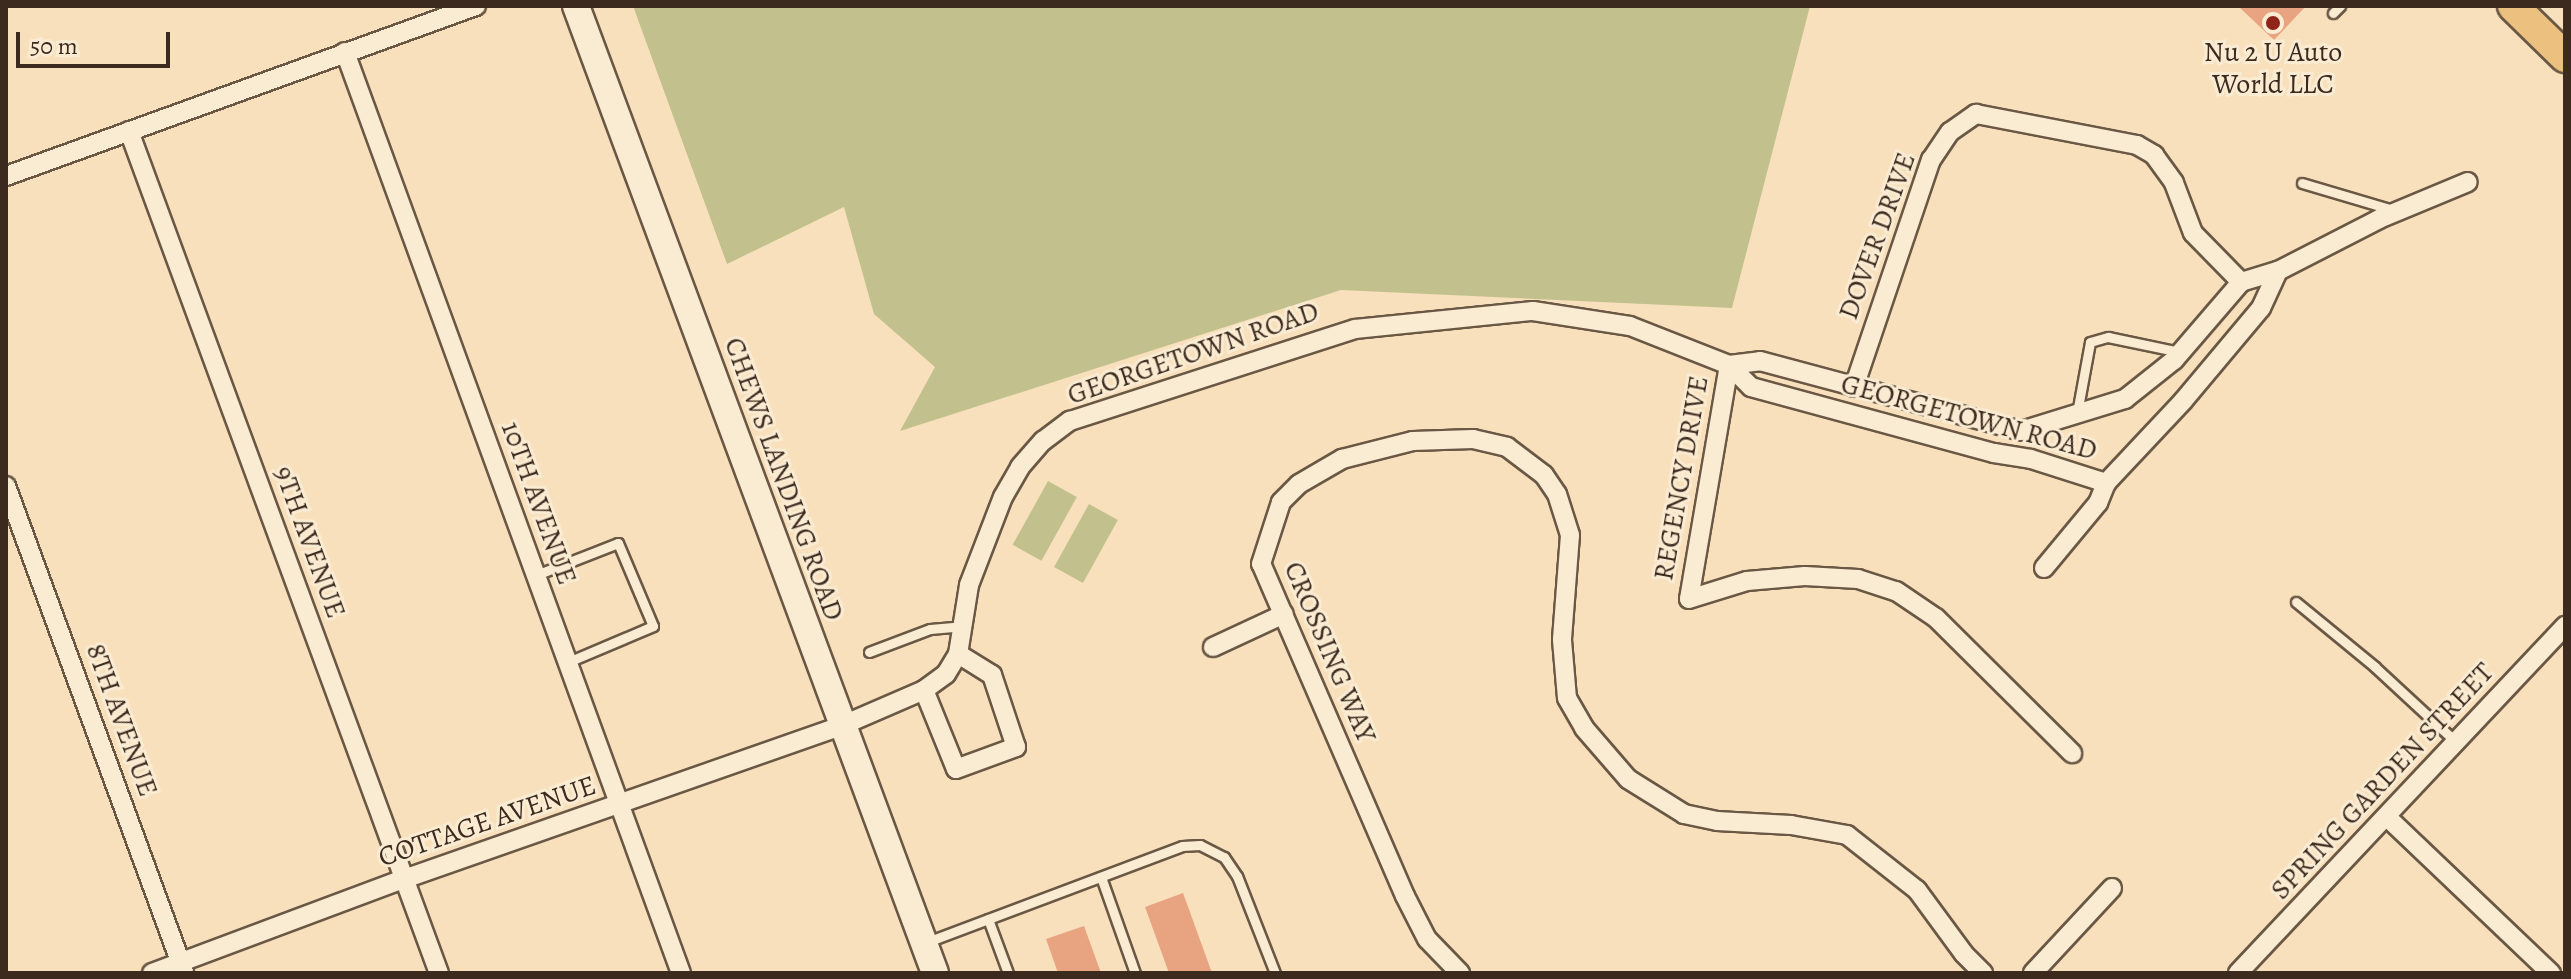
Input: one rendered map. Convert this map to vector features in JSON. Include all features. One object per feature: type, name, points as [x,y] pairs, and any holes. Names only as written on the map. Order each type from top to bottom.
[{"type":"main road","points":[[2513,6],[2565,57]]},
{"type":"street","points":[[6,176],[476,6]]},
{"type":"street","name":"CHEWS LANDING ROAD","points":[[576,6],[935,973]]},
{"type":"street","name":"10TH AVENUE","points":[[345,52],[681,973]]},
{"type":"street","name":"DOVER DRIVE","points":[[1854,387],[1931,160],[1950,132],[1976,114],[2137,145],[2154,155],[2174,183],[2193,233],[2241,282]]},
{"type":"street","name":"9TH AVENUE","points":[[129,131],[439,973]]},
{"type":"street","points":[[2241,282],[2278,271],[2396,211],[2468,182]]},
{"type":"street","name":"GEORGETOWN ROAD","points":[[958,654],[969,585],[1003,497],[1020,467],[1043,441],[1070,421],[1355,329],[1448,317],[1533,311],[1630,326],[1729,365],[1751,387],[1994,453],[2014,455],[2106,483],[2183,401],[2261,308],[2278,271]]},
{"type":"street","name":"GEORGETOWN ROAD","points":[[1729,365],[1760,361],[2021,431],[2125,399],[2181,352],[2241,282]]},
{"type":"street","name":"REGENCY DRIVE","points":[[1729,365],[1689,599],[1747,581],[1805,576],[1858,579],[1896,591],[1936,618],[2072,753]]},
{"type":"street","points":[[2014,455],[2021,431]]},
{"type":"street","name":"CROSSING WAY","points":[[1460,973],[1427,939],[1405,896],[1261,564],[1281,502],[1310,475],[1342,459],[1413,441],[1473,439],[1507,447],[1544,475],[1567,516],[1570,535],[1562,640],[1567,698],[1584,728],[1628,779],[1684,814],[1717,821],[1791,825],[1847,835],[1917,890],[1973,971]]},
{"type":"street","points":[[2044,568],[2098,503],[2106,483]]},
{"type":"street","name":"8TH AVENUE","points":[[6,486],[183,968]]},
{"type":"street","points":[[1213,647],[1284,614]]},
{"type":"street","name":"SPRING GARDEN STREET","points":[[2238,973],[2388,818],[2565,626]]},
{"type":"street","points":[[841,726],[924,690],[946,674],[958,654],[992,675],[1016,747],[956,769],[924,690]]},
{"type":"street","name":"COTTAGE AVENUE","points":[[152,973],[183,968],[404,879],[841,726]]},
{"type":"street","points":[[2388,818],[2551,973]]},
{"type":"street","points":[[2033,973],[2112,888]]},
{"type":"lane","points":[[2302,183],[2396,211]]},
{"type":"lane","points":[[2077,416],[2090,342],[2108,337],[2181,352]]},
{"type":"lane","points":[[536,575],[618,543],[653,626],[568,662]]},
{"type":"lane","points":[[2296,602],[2375,667],[2457,743]]},
{"type":"lane","points":[[869,652],[930,629],[962,626]]},
{"type":"lane","points":[[924,943],[1182,846],[1200,845],[1224,857],[1248,899],[1275,973]]},
{"type":"lane","points":[[1101,877],[1135,973]]},
{"type":"lane","points":[[988,919],[1008,973]]},
{"type":"shaded area","points":[[633,6],[1810,6],[1732,308],[1341,290],[900,431],[935,367],[874,314],[844,207],[727,264]]},
{"type":"shaded area","points":[[1048,481],[1077,497],[1041,561],[1013,545]]},
{"type":"shaded area","points":[[1089,504],[1118,520],[1083,583],[1054,567]]},
{"type":"building","name":"Nu 2 U Auto World LLC","points":[[2238,6],[2306,6],[2274,40]]},
{"type":"building","points":[[1183,893],[1212,973],[1169,973],[1145,907]]},
{"type":"building","points":[[1084,926],[1101,973],[1058,973],[1046,939]]},
{"type":"place","name":"Nu 2 U Auto World LLC","points":[[2273,23]]}]
